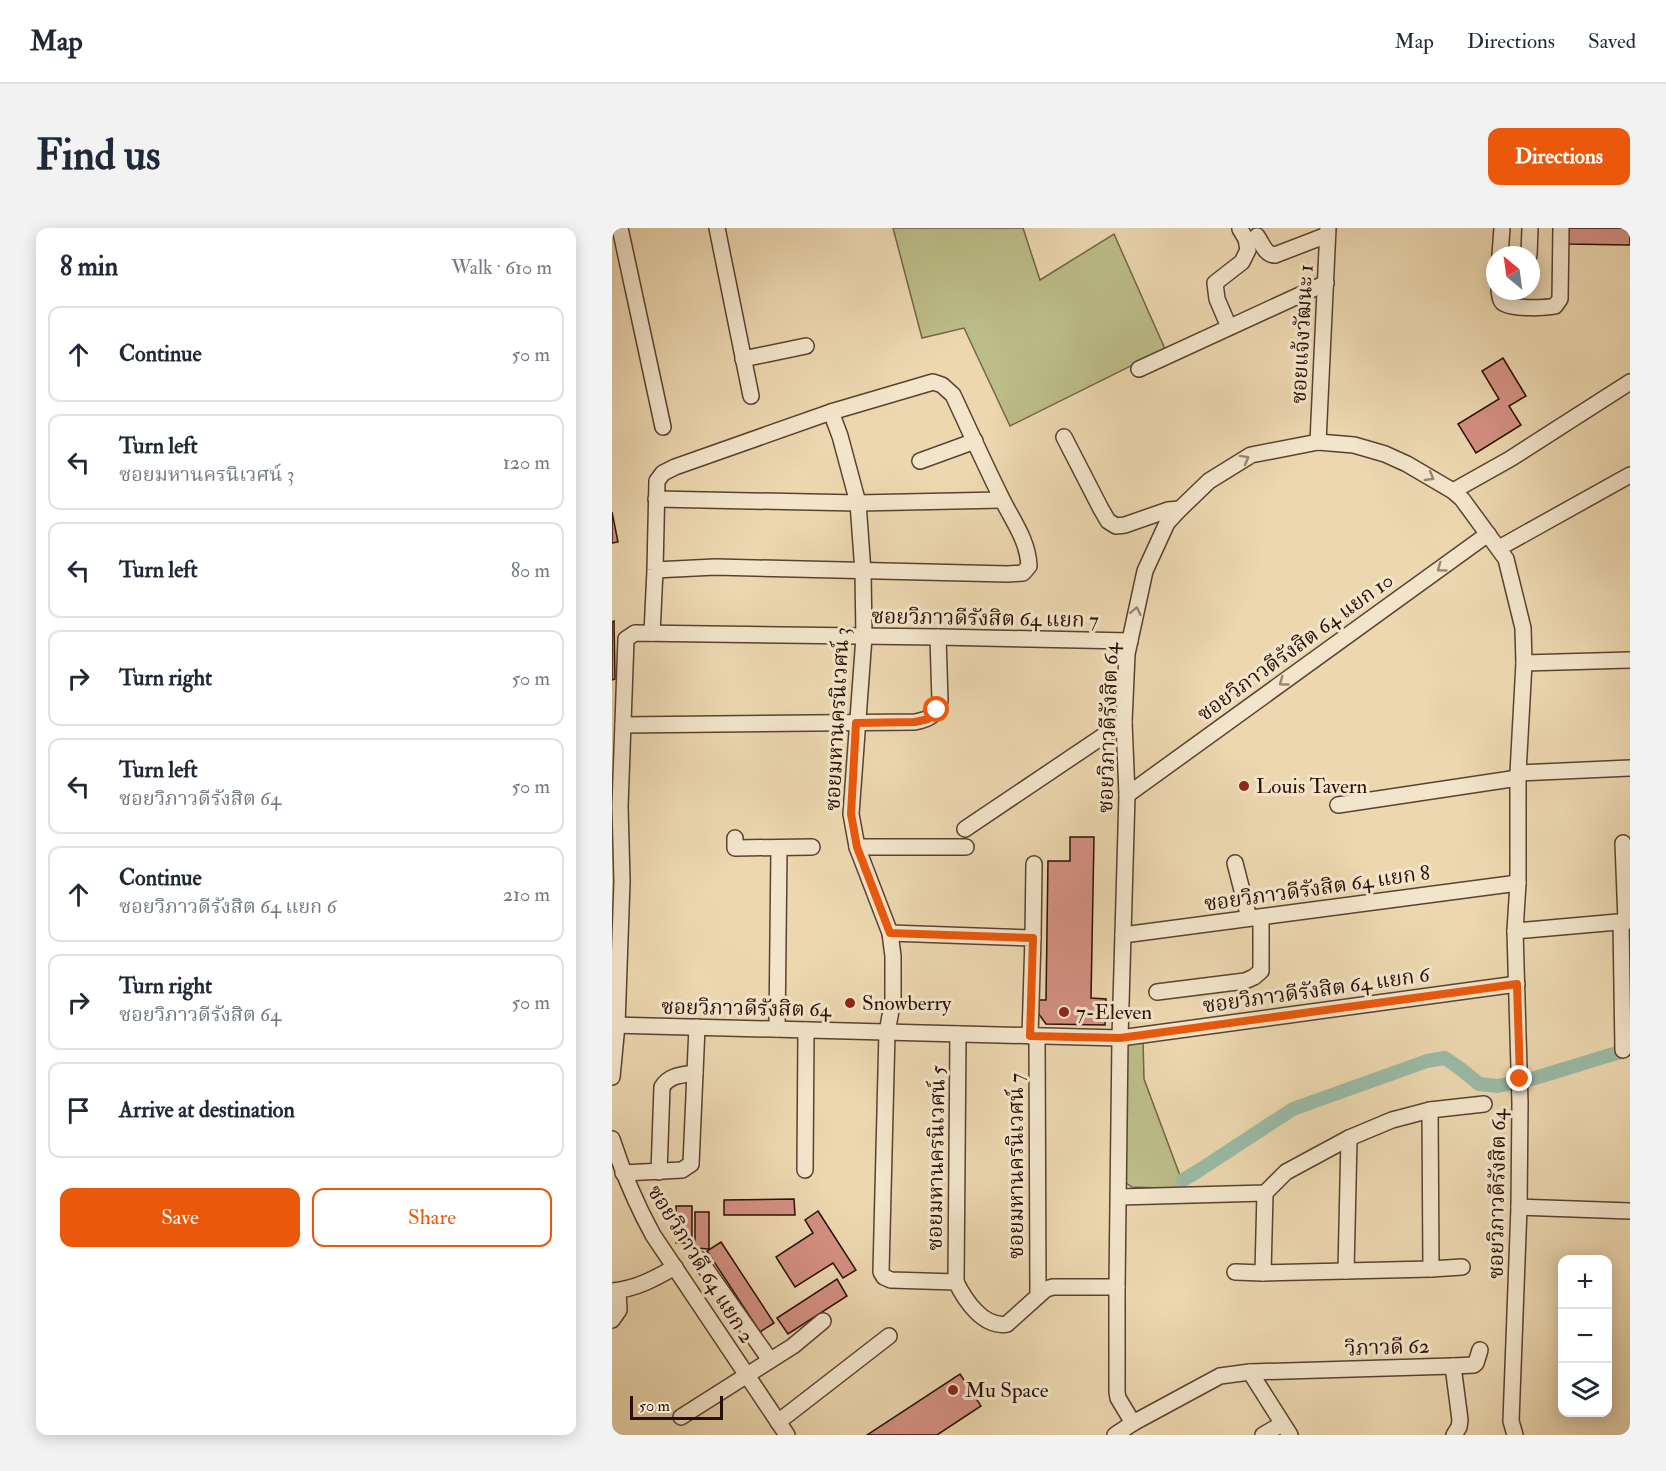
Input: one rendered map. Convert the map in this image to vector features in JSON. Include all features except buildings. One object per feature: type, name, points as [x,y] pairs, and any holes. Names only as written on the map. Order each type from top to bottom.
[{"type":"street","points":[[620,228],[663,428]]},
{"type":"street","points":[[717,228],[751,396]]},
{"type":"street","points":[[1501,246],[1502,228]]},
{"type":"street","points":[[1529,246],[1530,228]]},
{"type":"street","points":[[1501,300],[1506,305],[1542,309],[1555,306],[1560,299],[1561,228]]},
{"type":"street","points":[[1229,327],[1217,299],[1215,283],[1242,262],[1248,250],[1240,229]]},
{"type":"street","points":[[1257,236],[1268,253],[1275,255],[1327,232]]},
{"type":"street","name":"ซอยแจ้งวัฒนะ 1","points":[[1318,442],[1327,232]]},
{"type":"street","points":[[1139,369],[1326,283]]},
{"type":"street","points":[[1527,300],[1527,307]]},
{"type":"street","points":[[743,359],[806,346]]},
{"type":"street","points":[[652,633],[657,481],[663,473],[831,412],[933,382],[942,385],[952,395],[1029,553],[1029,566],[1023,573],[1008,574],[715,567],[655,570]]},
{"type":"street","points":[[1453,491],[1510,459],[1630,382]]},
{"type":"street","name":"ซอยมหานครนิเวศน์ 3","points":[[831,412],[840,436],[858,503],[863,572],[864,637],[851,814],[857,847],[890,933],[893,956],[892,1000],[887,1032],[881,1272],[884,1277],[891,1280],[956,1282]]},
{"type":"street","points":[[1064,437],[1108,521],[1116,526],[1180,509]]},
{"type":"street","points":[[920,461],[975,441]]},
{"type":"street","name":"ซอยวิภาวดีรังสิต 64","points":[[614,1025],[1115,1038],[1123,936],[1127,799],[1124,722],[1127,654],[1144,571],[1167,523],[1209,481],[1251,455],[1318,442],[1354,445],[1385,454],[1407,464],[1453,491],[1499,548],[1506,559],[1523,628],[1524,663],[1518,775],[1518,883],[1515,931],[1520,1079],[1519,1207],[1511,1421],[1515,1435]]},
{"type":"street","points":[[1499,548],[1630,475]]},
{"type":"street","points":[[656,498],[858,503],[1002,500]]},
{"type":"street","name":"ซอยวิภาวดีรังสิต 64 แยก 10","points":[[1127,799],[1488,534]]},
{"type":"street","name":"ซอยวิภาวดีรังสิต 64 แยก 7","points":[[623,725],[626,639],[635,633],[1130,641]]},
{"type":"street","points":[[612,1077],[617,881],[616,806],[623,725],[915,722],[928,719],[937,710],[940,701],[938,637]]},
{"type":"street","points":[[1524,663],[1630,660]]},
{"type":"street","points":[[965,829],[1124,722]]},
{"type":"street","points":[[1338,805],[1518,775],[1630,768]]},
{"type":"street","points":[[1127,799],[1116,812],[1115,1038],[1119,1197],[1117,1392],[1118,1398],[1133,1423]]},
{"type":"street","points":[[735,838],[735,848],[812,847]]},
{"type":"street","points":[[1623,843],[1626,921],[1623,1050]]},
{"type":"street","points":[[857,847],[966,847]]},
{"type":"street","points":[[777,1029],[779,848]]},
{"type":"street","points":[[1157,992],[1245,981],[1261,971],[1255,917],[1235,863]]},
{"type":"street","name":"ซอยมหานครนิเวศน์ 7","points":[[1034,864],[1038,1296]]},
{"type":"street","name":"ซอยวิภาวดีรังสิต 64 แยก 8","points":[[1123,936],[1518,883]]},
{"type":"street","points":[[1515,931],[1626,921]]},
{"type":"street","points":[[890,933],[1033,938]]},
{"type":"street","name":"ซอยวิภาวดีรังสิต 64 แยก 6","points":[[1115,1038],[1517,984]]},
{"type":"street","points":[[623,1173],[682,1170],[691,1164],[697,1027]]},
{"type":"street","points":[[804,1170],[807,1030]]},
{"type":"street","name":"ซอยมหานครนิเวศน์ 5","points":[[956,1282],[958,1034]]},
{"type":"street","points":[[659,1172],[662,1087],[674,1076],[695,1073]]},
{"type":"street","points":[[1119,1197],[1265,1193],[1286,1172],[1349,1138],[1392,1120],[1430,1110],[1484,1104]]},
{"type":"street","points":[[1430,1110],[1431,1269]]},
{"type":"street","points":[[1346,1271],[1349,1138]]},
{"type":"street","name":"ซอยวิภาวดี 64 แยก 2","points":[[612,1139],[623,1173],[653,1235],[787,1435]]},
{"type":"street","points":[[1263,1273],[1265,1193]]},
{"type":"street","points":[[1519,1207],[1630,1210]]},
{"type":"street","points":[[699,1259],[770,1360]]},
{"type":"street","points":[[612,1320],[619,1310],[615,1291],[650,1282],[675,1267]]},
{"type":"street","points":[[1235,1272],[1462,1267]]},
{"type":"street","points":[[956,1282],[964,1298],[977,1313],[1000,1326],[1007,1324],[1046,1289],[1053,1287],[1117,1287]]},
{"type":"street","points":[[681,1417],[793,1346],[823,1320]]},
{"type":"street","points":[[778,1422],[889,1336]]},
{"type":"street","points":[[1453,1366],[1474,1365],[1480,1350]]},
{"type":"street","name":"วิภาวดี 62","points":[[1115,1435],[1220,1376],[1251,1372],[1453,1366],[1460,1420],[1454,1435]]},
{"type":"street","points":[[1251,1372],[1286,1429],[1263,1435]]},
{"type":"green space","points":[[893,228],[1023,228],[1040,280],[1114,234],[1165,349],[1010,426],[964,328],[922,338]]},
{"type":"green space","points":[[1143,1040],[1144,1079],[1185,1189],[1132,1187],[1126,1183],[1127,1042]]},
{"type":"waterway","points":[[1183,1180],[1293,1109],[1427,1061],[1445,1058],[1479,1084],[1498,1086],[1535,1078],[1630,1049]]},
{"type":"place","name":"Louis Tavern","points":[[1244,786]]},
{"type":"place","name":"Snowberry","points":[[850,1003]]},
{"type":"place","name":"7-Eleven","points":[[1064,1012]]},
{"type":"place","name":"Mu Space","points":[[953,1390]]},
{"type":"route","points":[[937,710],[928,719],[915,722],[856,723],[851,814],[857,847],[890,933],[1033,938],[1030,1036],[1120,1038],[1517,984],[1520,1079]]}]
